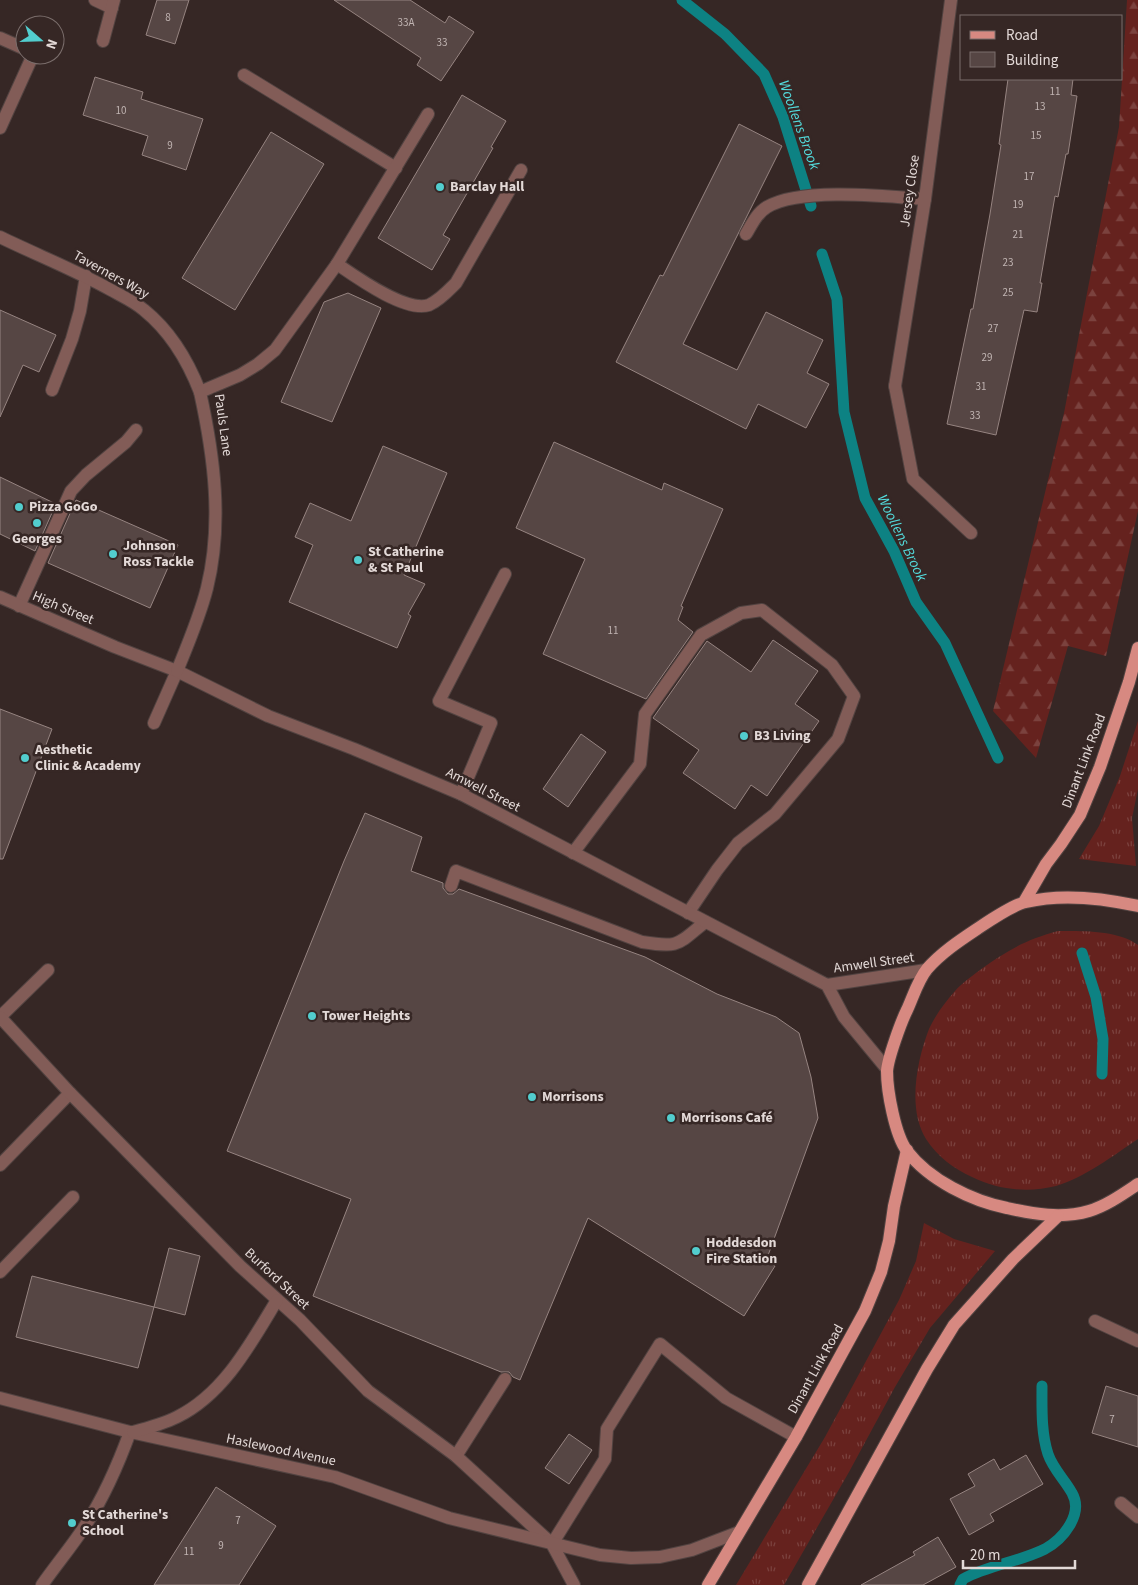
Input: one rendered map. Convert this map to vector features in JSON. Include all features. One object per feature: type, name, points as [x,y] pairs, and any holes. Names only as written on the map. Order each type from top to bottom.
[{"type":"main road","name":"Dinant Link Road","points":[[1024,902],[1046,864],[1080,815],[1100,767],[1129,682],[1138,648]]},
{"type":"main road","points":[[1138,906],[1062,896],[1024,902],[990,920],[948,949],[926,970],[902,1021],[887,1069],[895,1122],[907,1150],[930,1173],[961,1193],[990,1205],[1058,1216],[1089,1211],[1123,1194],[1138,1184]]},
{"type":"main road","name":"Dinant Link Road","points":[[708,1585],[796,1437],[865,1311],[881,1272],[889,1242],[894,1206],[907,1150]]},
{"type":"main road","points":[[808,1585],[927,1369],[954,1324],[1013,1259],[1058,1216]]},
{"type":"street","points":[[95,0],[113,4],[103,40]]},
{"type":"street","name":"Jersey Close","points":[[951,0],[925,199],[895,386],[914,479],[971,533]]},
{"type":"street","points":[[0,38],[15,45]]},
{"type":"street","points":[[0,128],[28,65]]},
{"type":"street","points":[[244,75],[396,168]]},
{"type":"street","name":"Pauls Lane","points":[[154,723],[177,671],[207,590],[215,544],[216,518],[213,461],[200,392],[240,375],[258,364],[275,350],[337,264],[428,114]]},
{"type":"street","points":[[337,264],[387,296],[405,304],[427,306],[444,296],[456,283],[521,170]]},
{"type":"street","points":[[746,234],[755,217],[766,207],[778,202],[812,196],[842,194],[925,199]]},
{"type":"street","name":"Taverners Way","points":[[0,237],[86,276],[143,308],[159,324],[177,347],[191,371],[200,392]]},
{"type":"street","points":[[52,390],[72,339],[80,311],[86,276]]},
{"type":"street","points":[[19,606],[71,491],[86,475],[126,442],[136,430]]},
{"type":"street","points":[[461,794],[491,723],[439,701],[505,574]]},
{"type":"street","name":"High Street","points":[[0,597],[115,647]]},
{"type":"street","points":[[573,853],[640,764],[645,714],[700,635],[740,613],[762,610],[832,665],[854,696],[838,739],[775,814],[738,843],[716,870],[688,913]]},
{"type":"street","name":"Amwell Street","points":[[115,647],[177,671],[268,716],[354,749],[461,794],[827,985],[844,1018],[887,1069]]},
{"type":"street","points":[[450,886],[456,871],[642,942],[665,945],[679,943],[705,922]]},
{"type":"street","points":[[0,1017],[48,970]]},
{"type":"street","name":"Amwell Street","points":[[827,985],[926,970]]},
{"type":"street","name":"Burford Street","points":[[0,1017],[70,1093],[233,1259],[300,1320],[368,1391],[456,1456],[552,1544],[574,1585]]},
{"type":"street","points":[[0,1165],[70,1093]]},
{"type":"street","points":[[0,1272],[73,1197]]},
{"type":"street","points":[[42,1585],[85,1526],[100,1500],[113,1477],[130,1432],[160,1425],[179,1416],[202,1400],[237,1364],[277,1300]]},
{"type":"street","points":[[1095,1321],[1138,1340]]},
{"type":"street","points":[[739,1532],[692,1550],[660,1558],[631,1558],[600,1554],[552,1544],[605,1459],[607,1429],[660,1344],[726,1398],[796,1437]]},
{"type":"street","points":[[456,1456],[505,1379]]},
{"type":"street","name":"Haslewood Avenue","points":[[0,1398],[130,1432],[335,1477],[449,1518],[552,1544]]},
{"type":"street","points":[[1121,1503],[1138,1518]]},
{"type":"green space","points":[[1127,0],[1138,0],[1138,511],[1106,656],[1068,646],[1036,758],[993,711],[1064,413],[1119,127]]},
{"type":"green space","points":[[1138,721],[1138,789],[1132,818],[1136,866],[1079,859],[1099,826],[1120,776]]},
{"type":"green space","points":[[1058,931],[1089,931],[1110,934],[1120,936],[1138,945],[1138,1139],[1098,1166],[1077,1178],[1056,1186],[1024,1190],[992,1185],[965,1174],[946,1161],[926,1139],[920,1127],[915,1099],[921,1055],[934,1019],[940,1009],[961,985],[1008,951],[1036,938]]},
{"type":"green space","points":[[924,1223],[954,1239],[995,1251],[930,1328],[784,1585],[736,1585],[825,1437],[899,1300],[916,1261]]},
{"type":"building","points":[[157,0],[189,0],[175,44],[146,35]]},
{"type":"building","points":[[334,0],[410,0],[445,23],[449,16],[474,32],[441,81],[417,65],[421,58]]},
{"type":"building","points":[[95,77],[143,92],[141,99],[203,119],[186,170],[142,155],[148,136],[83,115]]},
{"type":"building","points":[[1008,80],[1073,80],[1071,95],[1077,96],[1068,154],[1066,154],[1058,197],[1055,196],[1037,312],[1024,310],[996,435],[947,424],[971,309],[973,309],[1001,145],[999,144]]},
{"type":"building","name":"Barclay Hall","points":[[462,95],[506,121],[491,147],[493,148],[443,235],[450,239],[432,270],[378,238]]},
{"type":"building","points":[[739,124],[782,146],[683,344],[737,370],[766,312],[823,340],[807,373],[829,384],[806,428],[758,404],[746,429],[616,362],[660,275],[663,276]]},
{"type":"building","points":[[271,132],[324,164],[235,310],[182,278]]},
{"type":"building","points":[[348,293],[381,308],[332,422],[281,402],[324,302]]},
{"type":"building","points":[[0,310],[56,335],[39,372],[23,365],[0,417]]},
{"type":"building","points":[[554,442],[662,490],[664,483],[723,509],[681,606],[683,607],[678,620],[693,632],[646,699],[543,654],[585,559],[516,528]]},
{"type":"building","name":"St Catherine & St Paul","points":[[383,446],[447,473],[404,575],[425,584],[408,614],[411,616],[397,648],[289,602],[313,545],[295,537],[310,503],[351,521]]},
{"type":"building","points":[[0,477],[56,504],[35,551],[0,534]]},
{"type":"building","name":"Johnson Ross Tackle","points":[[76,500],[178,545],[150,608],[48,563]]},
{"type":"building","name":"B3 Living","points":[[773,640],[818,671],[795,704],[819,721],[767,796],[751,785],[735,809],[683,773],[699,750],[653,718],[707,641],[751,672]]},
{"type":"building","points":[[0,709],[52,729],[3,859],[0,859]]},
{"type":"building","points":[[581,734],[606,752],[568,807],[543,789]]},
{"type":"building","name":"Morrisons","points":[[365,813],[422,837],[411,871],[443,883],[443,888],[448,894],[453,894],[459,889],[645,957],[717,994],[776,1017],[799,1033],[811,1077],[818,1118],[766,1261],[775,1266],[744,1316],[588,1218],[520,1380],[513,1377],[509,1372],[501,1372],[313,1296],[351,1199],[227,1151]]},
{"type":"building","points":[[169,1248],[200,1256],[185,1315],[154,1307]]},
{"type":"building","points":[[32,1276],[154,1307],[138,1368],[16,1337]]},
{"type":"building","points":[[1106,1386],[1138,1396],[1138,1447],[1092,1433]]},
{"type":"building","points":[[569,1434],[592,1450],[569,1484],[545,1468]]},
{"type":"building","points":[[1026,1455],[1043,1484],[990,1514],[994,1521],[969,1535],[950,1499],[975,1486],[968,1474],[994,1459],[1000,1470]]},
{"type":"building","points":[[216,1487],[276,1526],[239,1585],[154,1585]]},
{"type":"building","points":[[938,1537],[956,1567],[923,1585],[861,1585],[915,1555],[913,1552]]},
{"type":"waterway","name":"Woollens Brook","points":[[682,0],[725,34],[764,74],[783,117],[811,206]]},
{"type":"waterway","name":"Woollens Brook","points":[[822,254],[837,299],[844,412],[865,498],[894,551],[916,602],[945,643],[998,758]]},
{"type":"waterway","name":"Woollens Brook","points":[[1082,953],[1096,997],[1103,1039],[1102,1074]]},
{"type":"waterway","name":"Woollens Brook","points":[[960,1585],[963,1579],[973,1574],[1045,1549],[1052,1545],[1070,1525],[1075,1509],[1075,1501],[1048,1454],[1042,1420],[1042,1386]]},
{"type":"place","name":"Barclay Hall","points":[[440,187]]},
{"type":"place","name":"Pizza GoGo","points":[[19,507]]},
{"type":"place","name":"Georges","points":[[37,523]]},
{"type":"place","name":"Johnson Ross Tackle","points":[[113,554]]},
{"type":"place","name":"St Catherine & St Paul","points":[[358,560]]},
{"type":"place","name":"B3 Living","points":[[744,736]]},
{"type":"place","name":"Aesthetic Clinic & Academy","points":[[25,758]]},
{"type":"place","name":"Tower Heights","points":[[312,1016]]},
{"type":"place","name":"Morrisons","points":[[532,1097]]},
{"type":"place","name":"Morrisons Café","points":[[671,1118]]},
{"type":"place","name":"Hoddesdon Fire Station","points":[[696,1251]]},
{"type":"place","name":"St Catherine's School","points":[[72,1523]]}]
